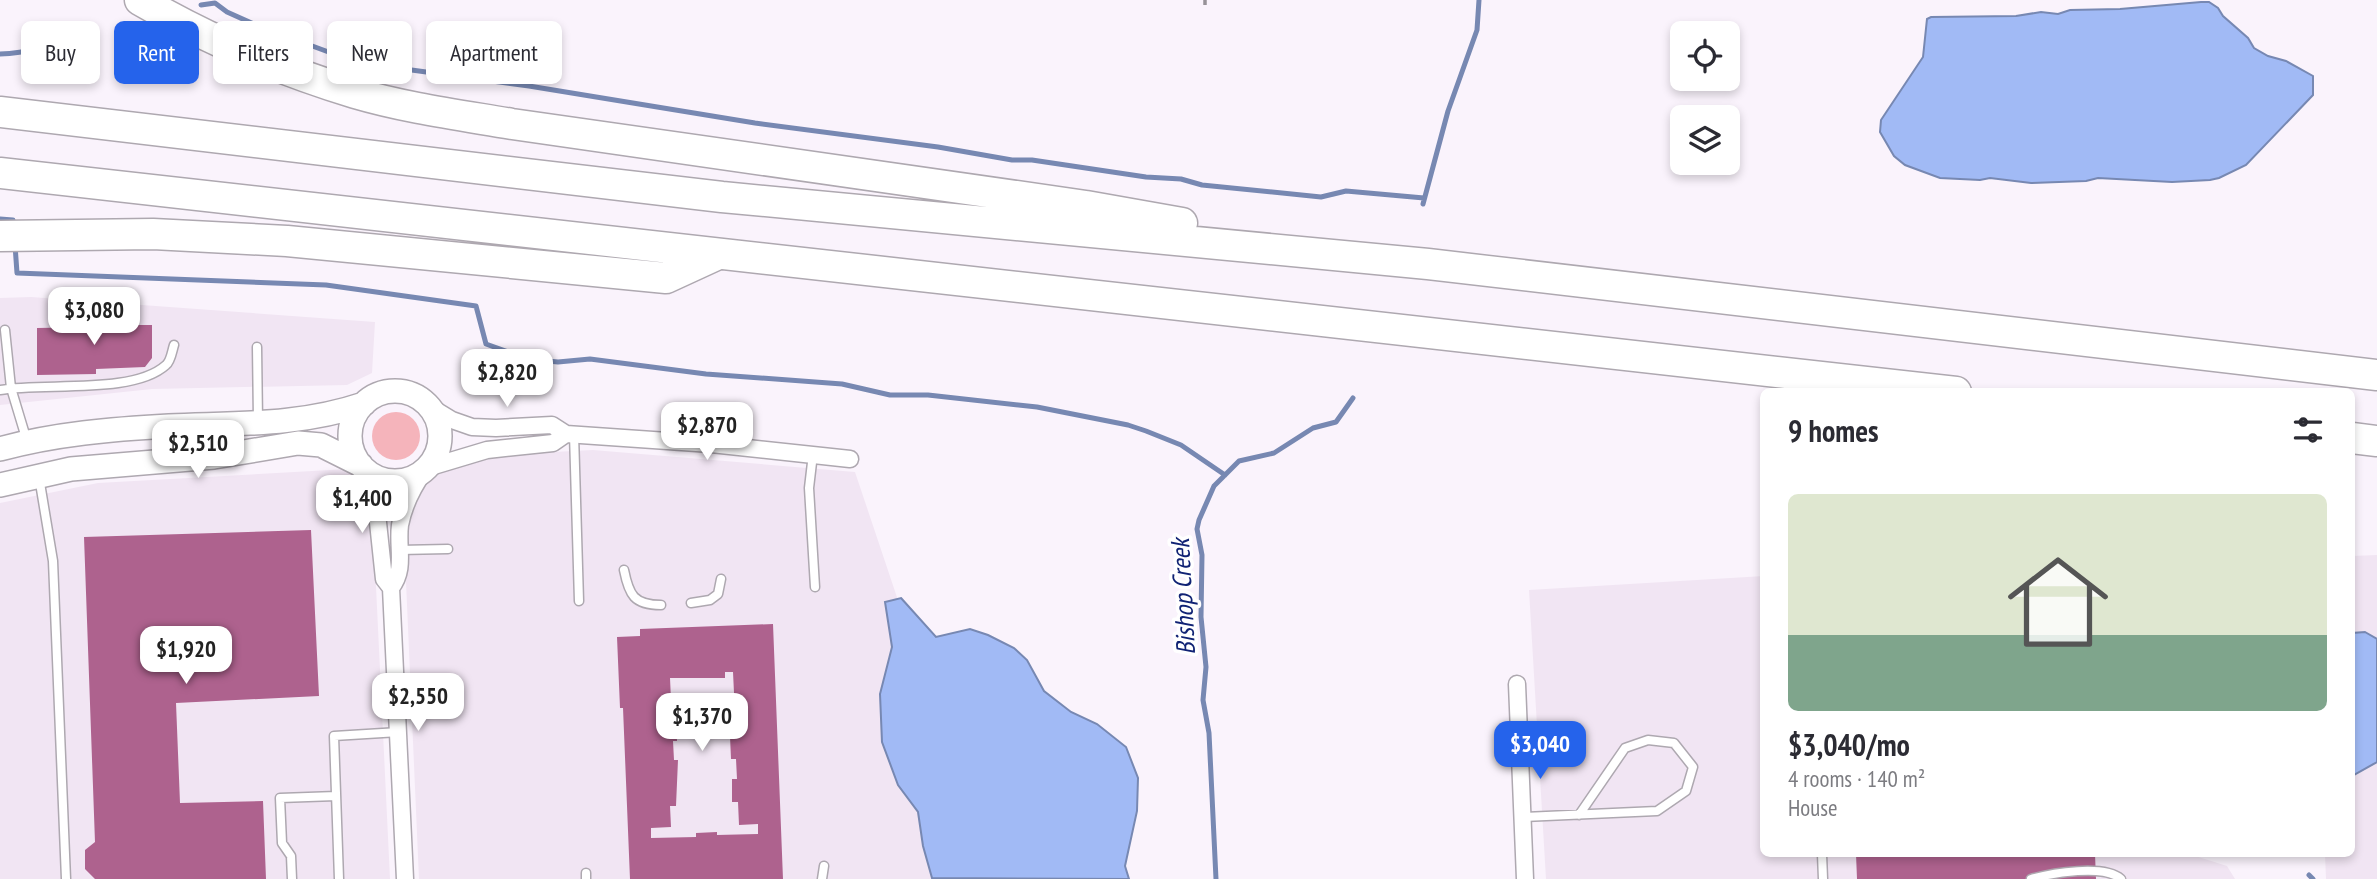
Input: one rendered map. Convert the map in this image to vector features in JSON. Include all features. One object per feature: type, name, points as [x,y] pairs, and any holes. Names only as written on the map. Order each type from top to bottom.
[{"type":"highway","points":[[140,0],[181,24],[267,63],[357,93],[432,110],[539,128],[1086,206],[1428,264]]},
{"type":"highway","points":[[0,112],[722,197],[1428,264],[2377,375]]},
{"type":"highway","points":[[0,173],[1920,388]]},
{"type":"highway","points":[[0,236],[153,234],[274,240],[666,278],[716,255]]},
{"type":"highway","points":[[2355,438],[2377,441]]},
{"type":"street","points":[[570,434],[553,443],[487,450],[426,469],[405,480],[394,481],[372,475],[362,466],[355,456],[350,434],[357,412],[364,404],[374,396],[397,391],[420,398],[452,420],[472,427],[552,425],[570,434],[850,459]]},
{"type":"street","points":[[0,449],[27,441],[143,428],[258,424],[324,416],[364,404]]},
{"type":"street","points":[[391,588],[400,577],[401,524],[407,499],[435,457],[440,444],[437,418],[429,406]]},
{"type":"street","points":[[0,485],[38,475],[109,465],[214,457],[298,443],[321,445],[362,466],[377,513],[384,579],[391,588],[405,879]]},
{"type":"street","points":[[1517,684],[1525,879]]},
{"type":"lane","points":[[5,330],[11,388],[27,441]]},
{"type":"lane","points":[[0,390],[125,383],[148,376],[168,363],[174,345]]},
{"type":"lane","points":[[257,347],[258,424]]},
{"type":"lane","points":[[570,434],[579,601]]},
{"type":"lane","points":[[813,454],[809,488],[815,587]]},
{"type":"lane","points":[[38,475],[53,561],[66,879]]},
{"type":"lane","points":[[399,550],[448,549]]},
{"type":"lane","points":[[624,570],[630,592],[638,601],[648,605],[662,605]]},
{"type":"lane","points":[[691,604],[710,600],[718,594],[721,579]]},
{"type":"lane","points":[[339,879],[334,736],[399,732]]},
{"type":"lane","points":[[1523,817],[1579,815],[1657,811],[1686,791],[1693,766],[1674,743],[1648,740],[1625,748],[1579,815]]},
{"type":"lane","points":[[292,879],[291,856],[282,843],[280,798],[336,796]]},
{"type":"lane","points":[[1822,857],[1823,879]]},
{"type":"lane","points":[[822,879],[824,866]]},
{"type":"lane","points":[[2031,879],[2083,871],[2115,874],[2121,879]]},
{"type":"path","points":[[1205,0],[1205,7]]},
{"type":"shaded area","points":[[31,297],[375,322],[372,373],[347,385],[152,389],[0,405],[0,298]]},
{"type":"shaded area","points":[[396,412],[413,419],[420,436],[413,453],[396,460],[379,453],[372,436],[379,419]]},
{"type":"shaded area","points":[[593,450],[855,472],[913,645],[1023,879],[419,879],[405,559],[414,499],[431,478],[463,463],[514,454]]},
{"type":"shaded area","points":[[348,469],[371,482],[390,879],[0,879],[0,503],[98,483]]},
{"type":"shaded area","points":[[2377,555],[2377,879],[2326,879],[2325,857],[2355,857],[2355,556]]},
{"type":"shaded area","points":[[1760,576],[1760,857],[2198,857],[2227,866],[2235,879],[1546,879],[1529,590]]},
{"type":"water","points":[[2209,2],[2218,8],[2223,16],[2248,38],[2254,48],[2313,76],[2313,95],[2246,165],[2219,178],[2172,182],[2098,178],[2031,183],[1990,178],[1940,178],[1905,165],[1894,156],[1880,132],[1881,120],[1923,57],[1927,19],[1931,17],[2016,16],[2041,12],[2058,14],[2070,10]]},
{"type":"water","points":[[901,598],[936,637],[970,629],[1014,648],[1027,660],[1044,691],[1071,712],[1097,724],[1126,747],[1138,778],[1137,811],[1125,866],[1129,879],[932,878],[923,846],[918,812],[898,785],[882,742],[880,694],[892,647],[885,602]]},
{"type":"water","points":[[2365,632],[2377,639],[2377,762],[2355,774],[2355,633]]},
{"type":"building","points":[[92,317],[126,317],[127,325],[152,325],[152,358],[145,367],[96,369],[96,374],[37,375],[37,328],[92,327]]},
{"type":"building","points":[[311,530],[319,696],[176,703],[180,803],[263,801],[266,879],[95,879],[85,869],[85,850],[95,842],[84,537]]},
{"type":"building","points":[[773,624],[783,879],[630,879],[623,708],[620,708],[617,637],[640,636],[640,629]],"holes":[[[725,672],[733,672],[734,693],[728,693],[729,716],[735,715],[736,736],[730,736],[731,759],[736,759],[737,779],[732,779],[732,802],[738,802],[739,825],[758,824],[758,834],[717,835],[717,832],[696,833],[696,837],[651,838],[651,828],[671,827],[670,806],[676,806],[678,760],[674,760],[673,741],[677,741],[676,716],[674,700],[671,700],[670,678],[725,678]]]},
{"type":"building","points":[[1856,857],[2095,857],[2096,879],[1857,879]]},
{"type":"waterway","name":"Bishop Creek","points":[[1423,204],[1448,111],[1477,30],[1479,0]]},
{"type":"waterway","points":[[201,5],[215,3],[227,12],[258,26],[334,54],[397,68],[529,86],[755,123],[938,147],[1012,160],[1032,160],[1146,177],[1181,179],[1202,185],[1321,197],[1346,191],[1424,198]]},
{"type":"waterway","points":[[0,54],[21,52]]},
{"type":"waterway","points":[[0,219],[13,220],[14,228]]},
{"type":"waterway","points":[[15,245],[17,273],[326,285],[476,306],[486,344],[527,359],[558,362],[590,359],[706,374],[842,384],[890,395],[928,395],[1037,407],[1146,431],[1181,445],[1225,475]]},
{"type":"waterway","name":"Bishop Creek","points":[[1216,879],[1209,733],[1203,700],[1206,667],[1201,617],[1202,555],[1197,529],[1199,520],[1214,486],[1239,461],[1274,453],[1313,428],[1336,422],[1353,398]]},
{"type":"waterway","points":[[2309,875],[2313,879]]}]
